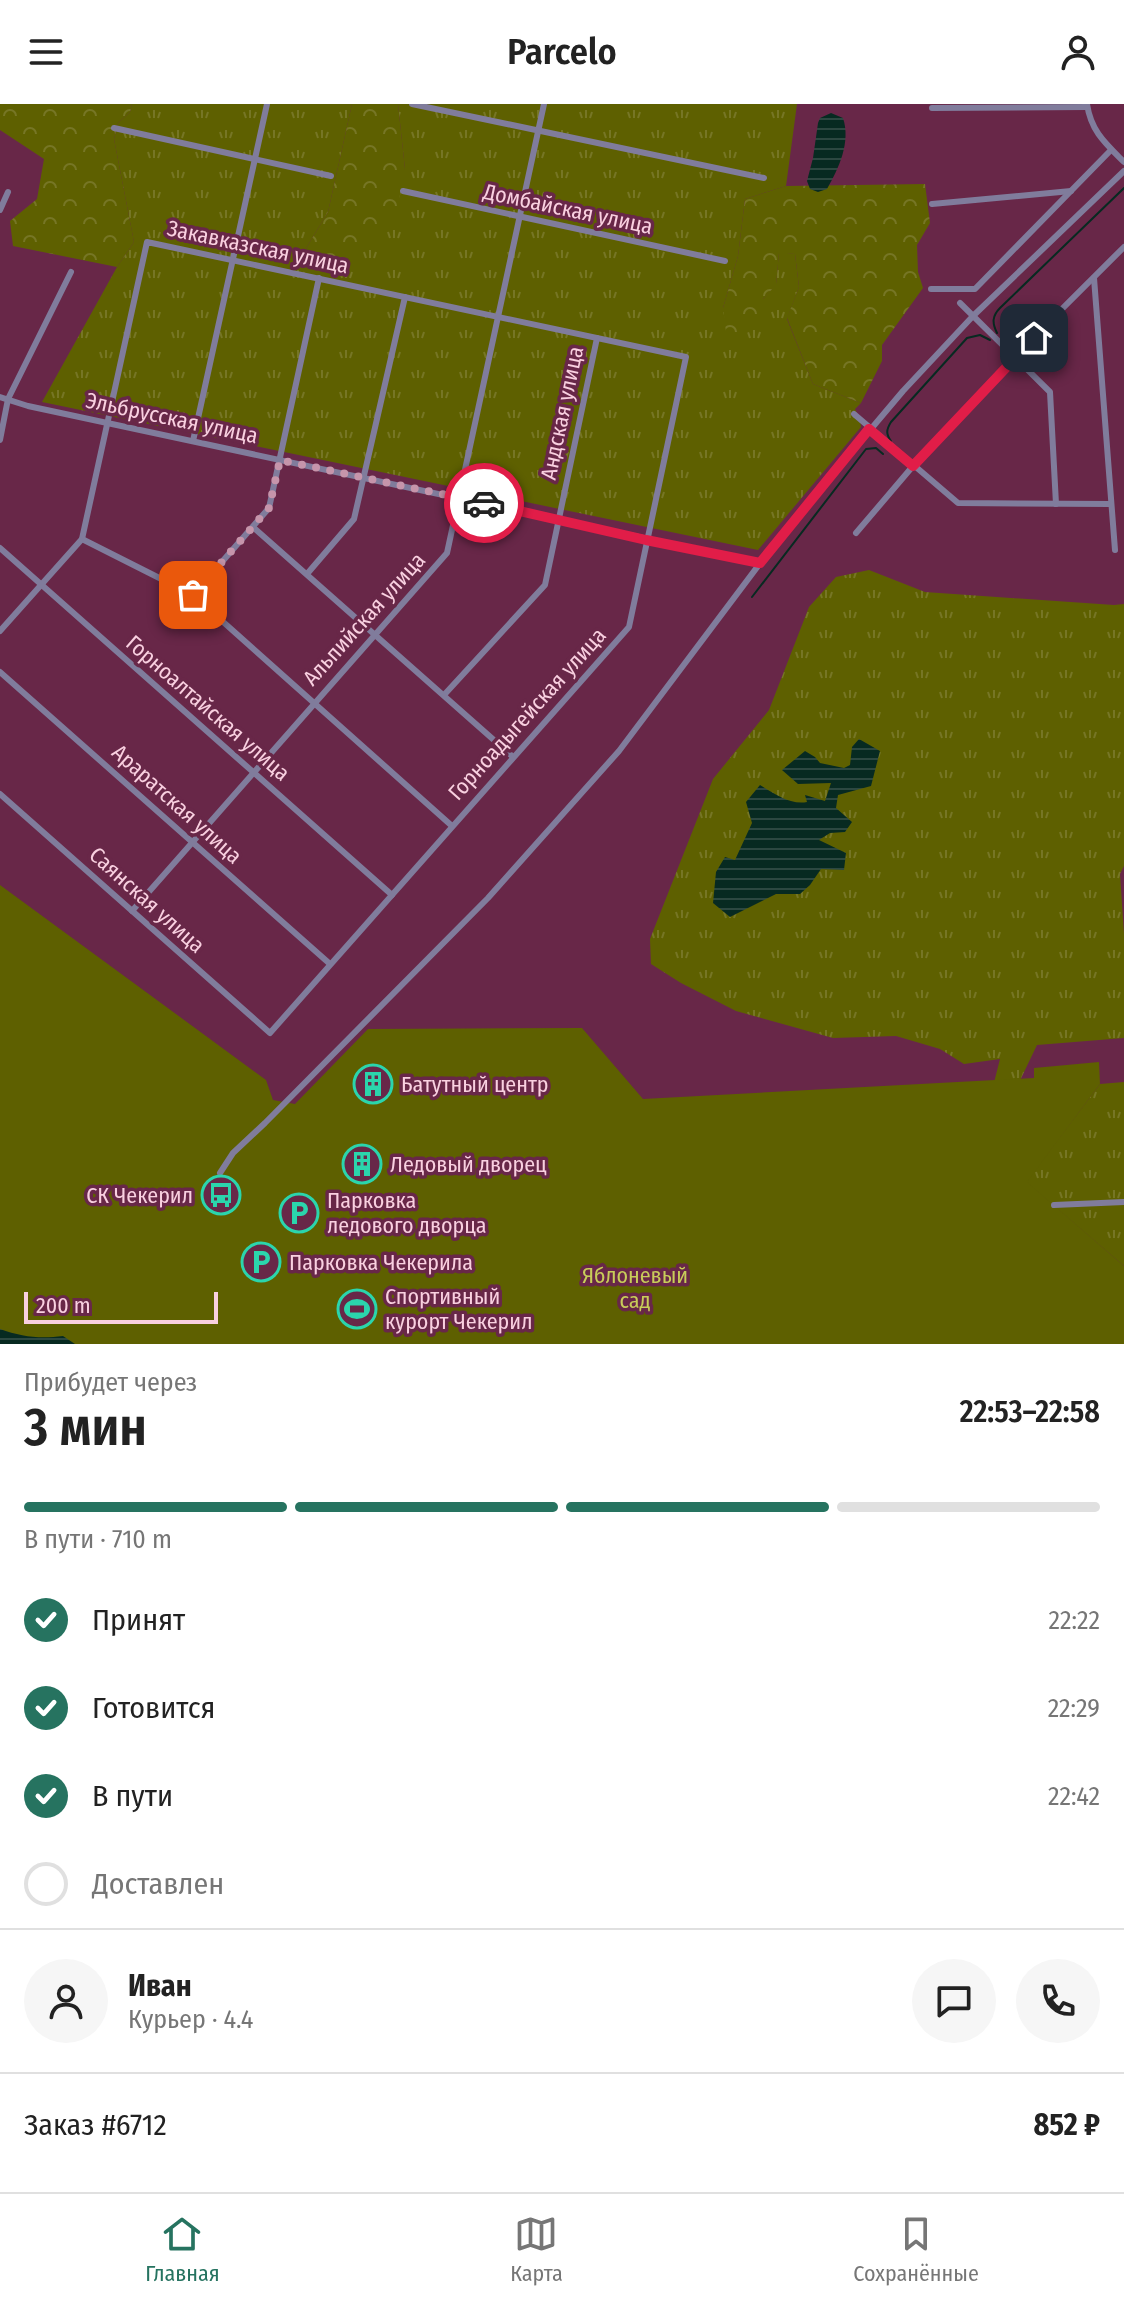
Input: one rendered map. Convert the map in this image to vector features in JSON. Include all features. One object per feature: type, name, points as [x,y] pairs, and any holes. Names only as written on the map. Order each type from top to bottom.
[{"type":"street","points":[[193,441],[267,104]]},
{"type":"street","points":[[412,104],[764,178]]},
{"type":"street","name":"Альпийская улица","points":[[132,911],[447,553],[544,104]]},
{"type":"street","points":[[932,108],[1087,105],[1090,122],[1124,162]]},
{"type":"street","points":[[114,128],[331,176]]},
{"type":"street","points":[[931,289],[975,289],[1111,150]]},
{"type":"street","points":[[220,1173],[233,1153],[488,898],[619,751],[760,563],[869,429],[973,316],[1124,171]]},
{"type":"street","name":"Домбайская улица","points":[[403,191],[725,261]]},
{"type":"street","points":[[932,204],[1071,191]]},
{"type":"street","points":[[0,210],[8,192]]},
{"type":"street","name":"Закавказская улица","points":[[82,539],[147,242],[686,357]]},
{"type":"street","points":[[856,533],[1014,357],[1124,247]]},
{"type":"street","points":[[0,440],[8,399],[71,272]]},
{"type":"street","points":[[193,595],[269,508],[319,278]]},
{"type":"street","points":[[1094,278],[1115,550]]},
{"type":"street","points":[[307,574],[354,519],[405,297]]},
{"type":"street","points":[[960,303],[1050,392],[1056,504]]},
{"type":"street","name":"Андская улица","points":[[444,695],[545,585],[597,338]]},
{"type":"street","name":"Горноадыгейская улица","points":[[270,1033],[629,627],[686,357]]},
{"type":"street","name":"Эльбрусская улица","points":[[0,397],[28,406],[760,563]]},
{"type":"street","points":[[854,414],[958,503],[1110,504]]},
{"type":"street","points":[[254,528],[513,757]]},
{"type":"street","points":[[0,631],[82,539],[193,595],[452,826]]},
{"type":"street","name":"Горноалтайская улица","points":[[0,548],[392,895]]},
{"type":"street","name":"Араратская улица","points":[[0,672],[330,964]]},
{"type":"street","name":"Саянская улица","points":[[0,794],[270,1033]]},
{"type":"street","points":[[1054,1205],[1124,1202]]},
{"type":"green space","points":[[0,104],[132,104],[130,112],[118,123],[114,139],[134,242],[117,267],[13,246],[10,221],[37,199],[44,159],[0,130]]},
{"type":"green space","points":[[132,104],[352,104],[328,212],[305,250],[302,268],[405,169],[398,104],[797,104],[786,186],[745,199],[738,256],[723,308],[763,299],[776,284],[779,252],[795,254],[799,287],[787,319],[813,384],[861,403],[855,409],[861,427],[758,550],[42,402],[134,242],[114,139],[118,123],[130,112]]},
{"type":"green space","points":[[352,104],[398,104],[405,169],[396,215],[365,246],[351,243],[323,273],[301,268],[305,250],[328,212]]},
{"type":"green space","points":[[925,184],[930,223],[917,245],[918,272],[923,288],[882,345],[882,361],[861,403],[813,384],[787,318],[799,287],[795,254],[779,253],[776,285],[763,299],[768,314],[749,332],[727,340],[723,308],[738,256],[745,199],[786,186]]},
{"type":"green space","points":[[869,570],[925,592],[1124,604],[1124,866],[1120,874],[1124,934],[1124,1038],[1037,1045],[1003,1116],[986,1114],[1000,1059],[964,1064],[940,1049],[896,1036],[833,1038],[736,1011],[651,964],[650,939],[713,779],[769,710],[809,607],[836,577]]},
{"type":"green space","name":"Спортивный курорт Чекерил","points":[[0,885],[266,1080],[273,1100],[295,1104],[368,1029],[582,1028],[643,1099],[1034,1078],[1034,1068],[1099,1062],[1100,1084],[1027,1182],[1124,1266],[1124,1344],[35,1344],[0,1337]]},
{"type":"green space","points":[[1124,1082],[1124,1266],[1026,1182],[1100,1084]]},
{"type":"shaded area","points":[[831,113],[843,118],[845,145],[827,189],[818,192],[810,189],[807,181],[818,123],[820,118]]},
{"type":"shaded area","points":[[859,739],[880,751],[871,786],[838,795],[836,808],[852,822],[845,832],[830,833],[819,840],[846,853],[844,870],[821,869],[800,894],[776,894],[730,917],[713,903],[716,872],[725,857],[735,860],[752,823],[746,802],[760,785],[795,802],[807,802],[805,795],[825,801],[831,783],[798,784],[782,770],[805,751],[820,763],[844,768],[850,765],[852,747]]},
{"type":"shaded area","points":[[0,1329],[31,1337],[63,1336],[75,1344],[0,1344]]},
{"type":"waterway","points":[[997,333],[994,326],[997,311],[1124,188]]},
{"type":"waterway","points":[[891,441],[887,432],[891,422],[967,338],[980,335],[990,340]]},
{"type":"waterway","points":[[752,597],[866,449],[876,448],[883,454]]},
{"type":"way so far","points":[[193,595],[269,508],[280,460],[484,503]]},
{"type":"place","name":"Батутный центр","points":[[373,1084]]},
{"type":"place","name":"Ледовый дворец","points":[[362,1164]]},
{"type":"place","name":"СК Чекерил","points":[[221,1195]]},
{"type":"place","name":"Парковка ледового дворца","points":[[299,1213]]},
{"type":"place","name":"Парковка Чекерила","points":[[261,1262]]},
{"type":"place","name":"Спортивный курорт Чекерил","points":[[357,1309]]},
{"type":"route","points":[[484,503],[760,563],[869,429],[913,466],[1034,338]]},
{"type":"park label","name":"Яблоневый сад","points":[[635,1288]]}]
